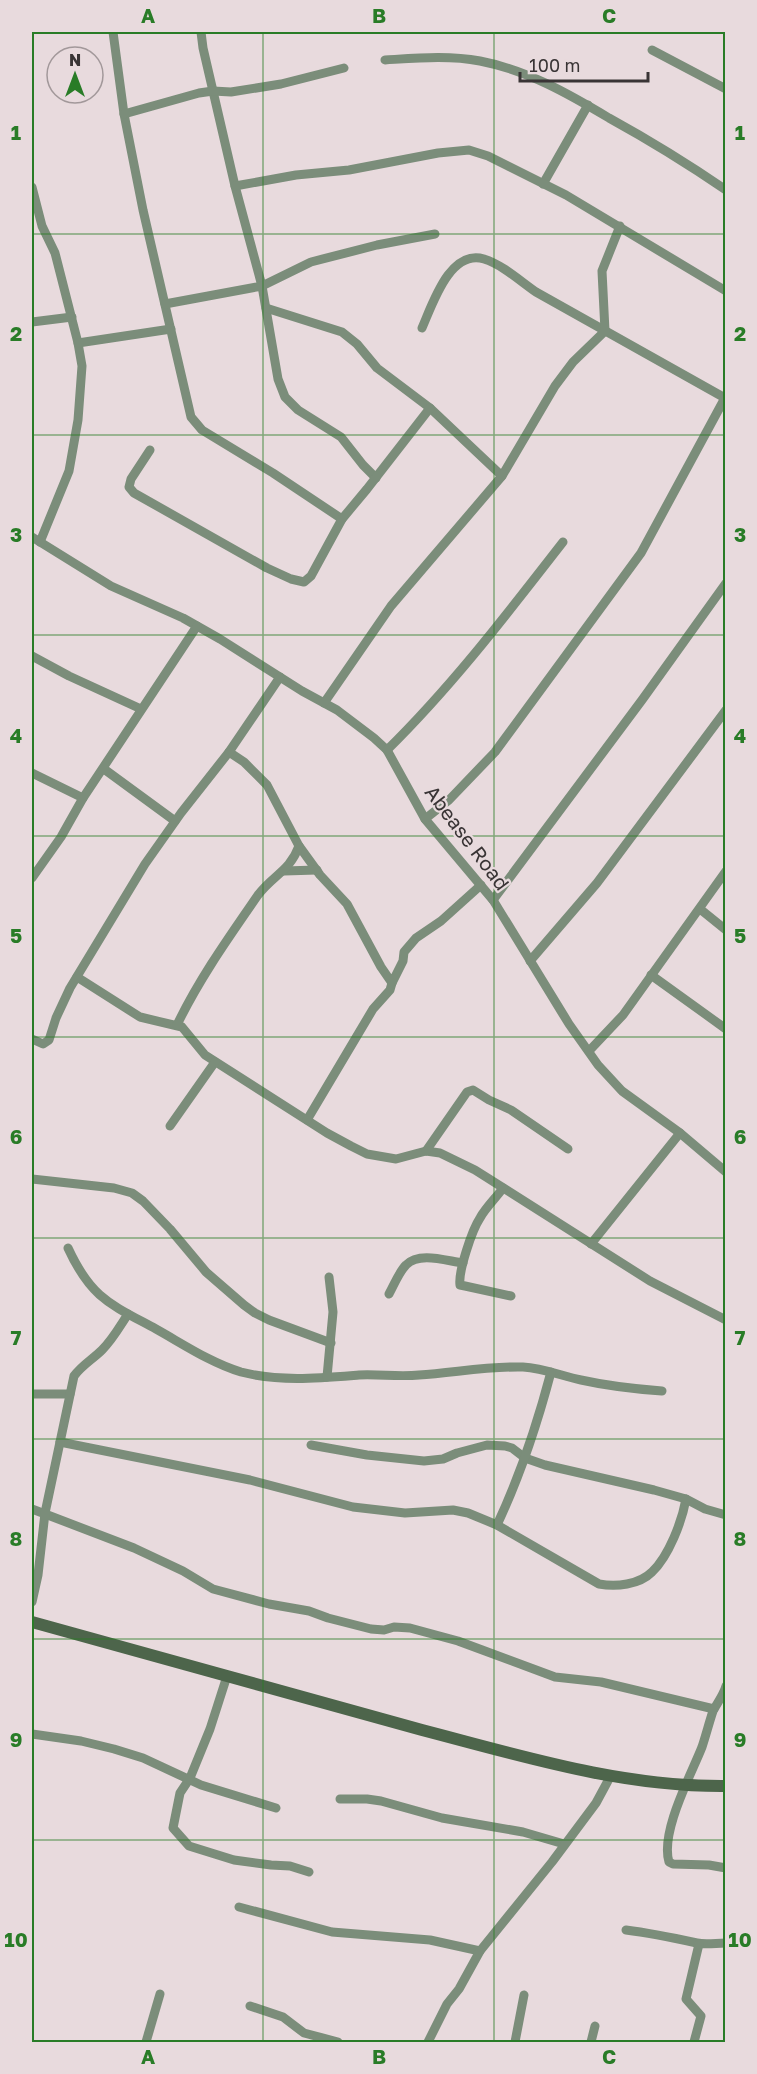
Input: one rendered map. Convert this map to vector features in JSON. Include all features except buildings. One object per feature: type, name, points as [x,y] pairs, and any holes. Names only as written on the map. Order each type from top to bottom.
[{"type":"street","points":[[113,32],[124,114],[143,210],[191,417],[202,430],[281,478],[342,519]]},
{"type":"street","points":[[201,32],[235,186],[262,286],[279,379],[285,397],[298,410],[341,437],[376,478]]},
{"type":"street","points":[[652,50],[726,89]]},
{"type":"street","points":[[385,60],[460,58],[482,61],[544,82],[588,105],[726,190]]},
{"type":"street","points":[[124,114],[199,93],[231,92],[275,86],[344,68]]},
{"type":"street","points":[[543,184],[588,105]]},
{"type":"street","points":[[235,186],[469,150],[488,156],[620,226],[726,291]]},
{"type":"street","points":[[32,187],[42,226],[55,253],[72,317],[82,377],[78,420],[66,480],[36,539]]},
{"type":"street","points":[[32,227],[42,226]]},
{"type":"street","points":[[324,703],[391,606],[502,476],[555,386],[573,362],[605,332],[602,271],[620,226]]},
{"type":"street","points":[[165,304],[262,286],[311,262],[376,245],[435,234]]},
{"type":"street","points":[[422,328],[435,299],[457,264],[465,259],[487,260],[605,332],[725,397],[641,553],[495,752],[449,800],[425,819]]},
{"type":"street","points":[[266,308],[342,332],[357,344],[377,368],[430,408],[502,476]]},
{"type":"street","points":[[32,322],[72,317]]},
{"type":"street","points":[[78,343],[171,329]]},
{"type":"street","points":[[150,450],[131,479],[129,487],[134,494],[267,568],[304,582],[311,576],[342,519],[430,408]]},
{"type":"street","name":"Abease Road","points":[[36,539],[111,586],[197,626],[358,725],[387,750],[425,819],[493,900],[569,1024],[598,1065],[622,1091],[680,1133],[726,1173]]},
{"type":"street","points":[[387,750],[426,711],[490,637],[563,542]]},
{"type":"street","points":[[493,900],[726,584]]},
{"type":"street","points":[[32,878],[61,837],[83,798],[197,626]]},
{"type":"street","points":[[32,657],[141,709]]},
{"type":"street","points":[[32,1039],[43,1044],[50,1040],[56,1018],[77,977],[145,864],[175,821],[229,752],[280,677]]},
{"type":"street","points":[[530,961],[597,883],[726,710]]},
{"type":"street","points":[[229,752],[244,762],[267,785],[299,846],[347,904],[392,983]]},
{"type":"street","points":[[104,769],[175,821]]},
{"type":"street","points":[[32,775],[83,798]]},
{"type":"street","points":[[177,1025],[199,982],[268,884],[291,864],[299,846]]},
{"type":"street","points":[[284,871],[317,870]]},
{"type":"street","points":[[590,1051],[623,1015],[726,871]]},
{"type":"street","points":[[307,1120],[373,1010],[390,990],[404,961],[404,952],[416,938],[441,921],[481,885]]},
{"type":"street","points":[[700,909],[726,930]]},
{"type":"street","points":[[651,975],[726,1029]]},
{"type":"street","points":[[77,977],[140,1017],[177,1025],[189,1035],[205,1055],[334,1137],[371,1155],[396,1159],[426,1151],[440,1153],[503,1188],[650,1281],[726,1320]]},
{"type":"street","points":[[170,1126],[215,1062]]},
{"type":"street","points":[[426,1151],[467,1092],[473,1090],[511,1110],[568,1149]]},
{"type":"street","points":[[591,1244],[680,1133]]},
{"type":"street","points":[[32,1179],[114,1188],[132,1193],[170,1229],[206,1272],[244,1305],[269,1320],[331,1343]]},
{"type":"street","points":[[503,1188],[480,1217],[463,1263],[460,1285],[512,1296]]},
{"type":"street","points":[[68,1248],[81,1273],[95,1292],[108,1302],[216,1362],[242,1372],[271,1377],[416,1376],[525,1367],[638,1390],[662,1391]]},
{"type":"street","points":[[389,1294],[411,1260],[423,1257],[463,1263]]},
{"type":"street","points":[[327,1377],[333,1311],[329,1277]]},
{"type":"street","points":[[32,1602],[38,1575],[45,1513],[74,1376],[110,1342],[128,1314]]},
{"type":"street","points":[[497,1525],[513,1490],[537,1424],[551,1372]]},
{"type":"street","points":[[32,1394],[70,1394]]},
{"type":"street","points":[[60,1442],[250,1480],[353,1507],[405,1513],[453,1510],[479,1516],[599,1584],[622,1586],[651,1574],[664,1557],[683,1517],[686,1499]]},
{"type":"street","points":[[311,1445],[367,1455],[432,1461],[472,1448],[496,1445],[512,1448],[525,1458],[686,1499],[705,1509],[726,1515]]},
{"type":"street","points":[[32,1509],[134,1548],[183,1571],[213,1589],[269,1604],[309,1611],[371,1629],[410,1628],[458,1641],[555,1677],[601,1682],[714,1710]]},
{"type":"street","points":[[32,1622],[517,1756],[610,1777],[685,1785],[726,1786]]},
{"type":"street","points":[[226,1676],[210,1729],[190,1778],[180,1793],[173,1828],[189,1846],[234,1860],[290,1866],[309,1872]]},
{"type":"street","points":[[726,1686],[714,1710],[685,1785],[669,1835],[667,1852],[669,1862],[673,1864],[726,1868]]},
{"type":"street","points":[[32,1734],[81,1741],[114,1749],[143,1758],[201,1785],[276,1808]]},
{"type":"street","points":[[428,2043],[447,2004],[459,1989],[480,1951],[552,1862],[596,1803],[610,1777]]},
{"type":"street","points":[[340,1799],[361,1798],[381,1801],[442,1818],[523,1832],[564,1844]]},
{"type":"street","points":[[239,1907],[332,1932],[430,1940],[480,1951]]},
{"type":"street","points":[[626,1930],[699,1944],[726,1943]]},
{"type":"street","points":[[694,2043],[701,2016],[686,1999],[699,1944]]},
{"type":"street","points":[[146,2043],[160,1994]]},
{"type":"street","points":[[515,2043],[524,1995]]},
{"type":"street","points":[[250,2006],[283,2017],[304,2033],[338,2043]]},
{"type":"street","points":[[591,2043],[595,2026]]}]
